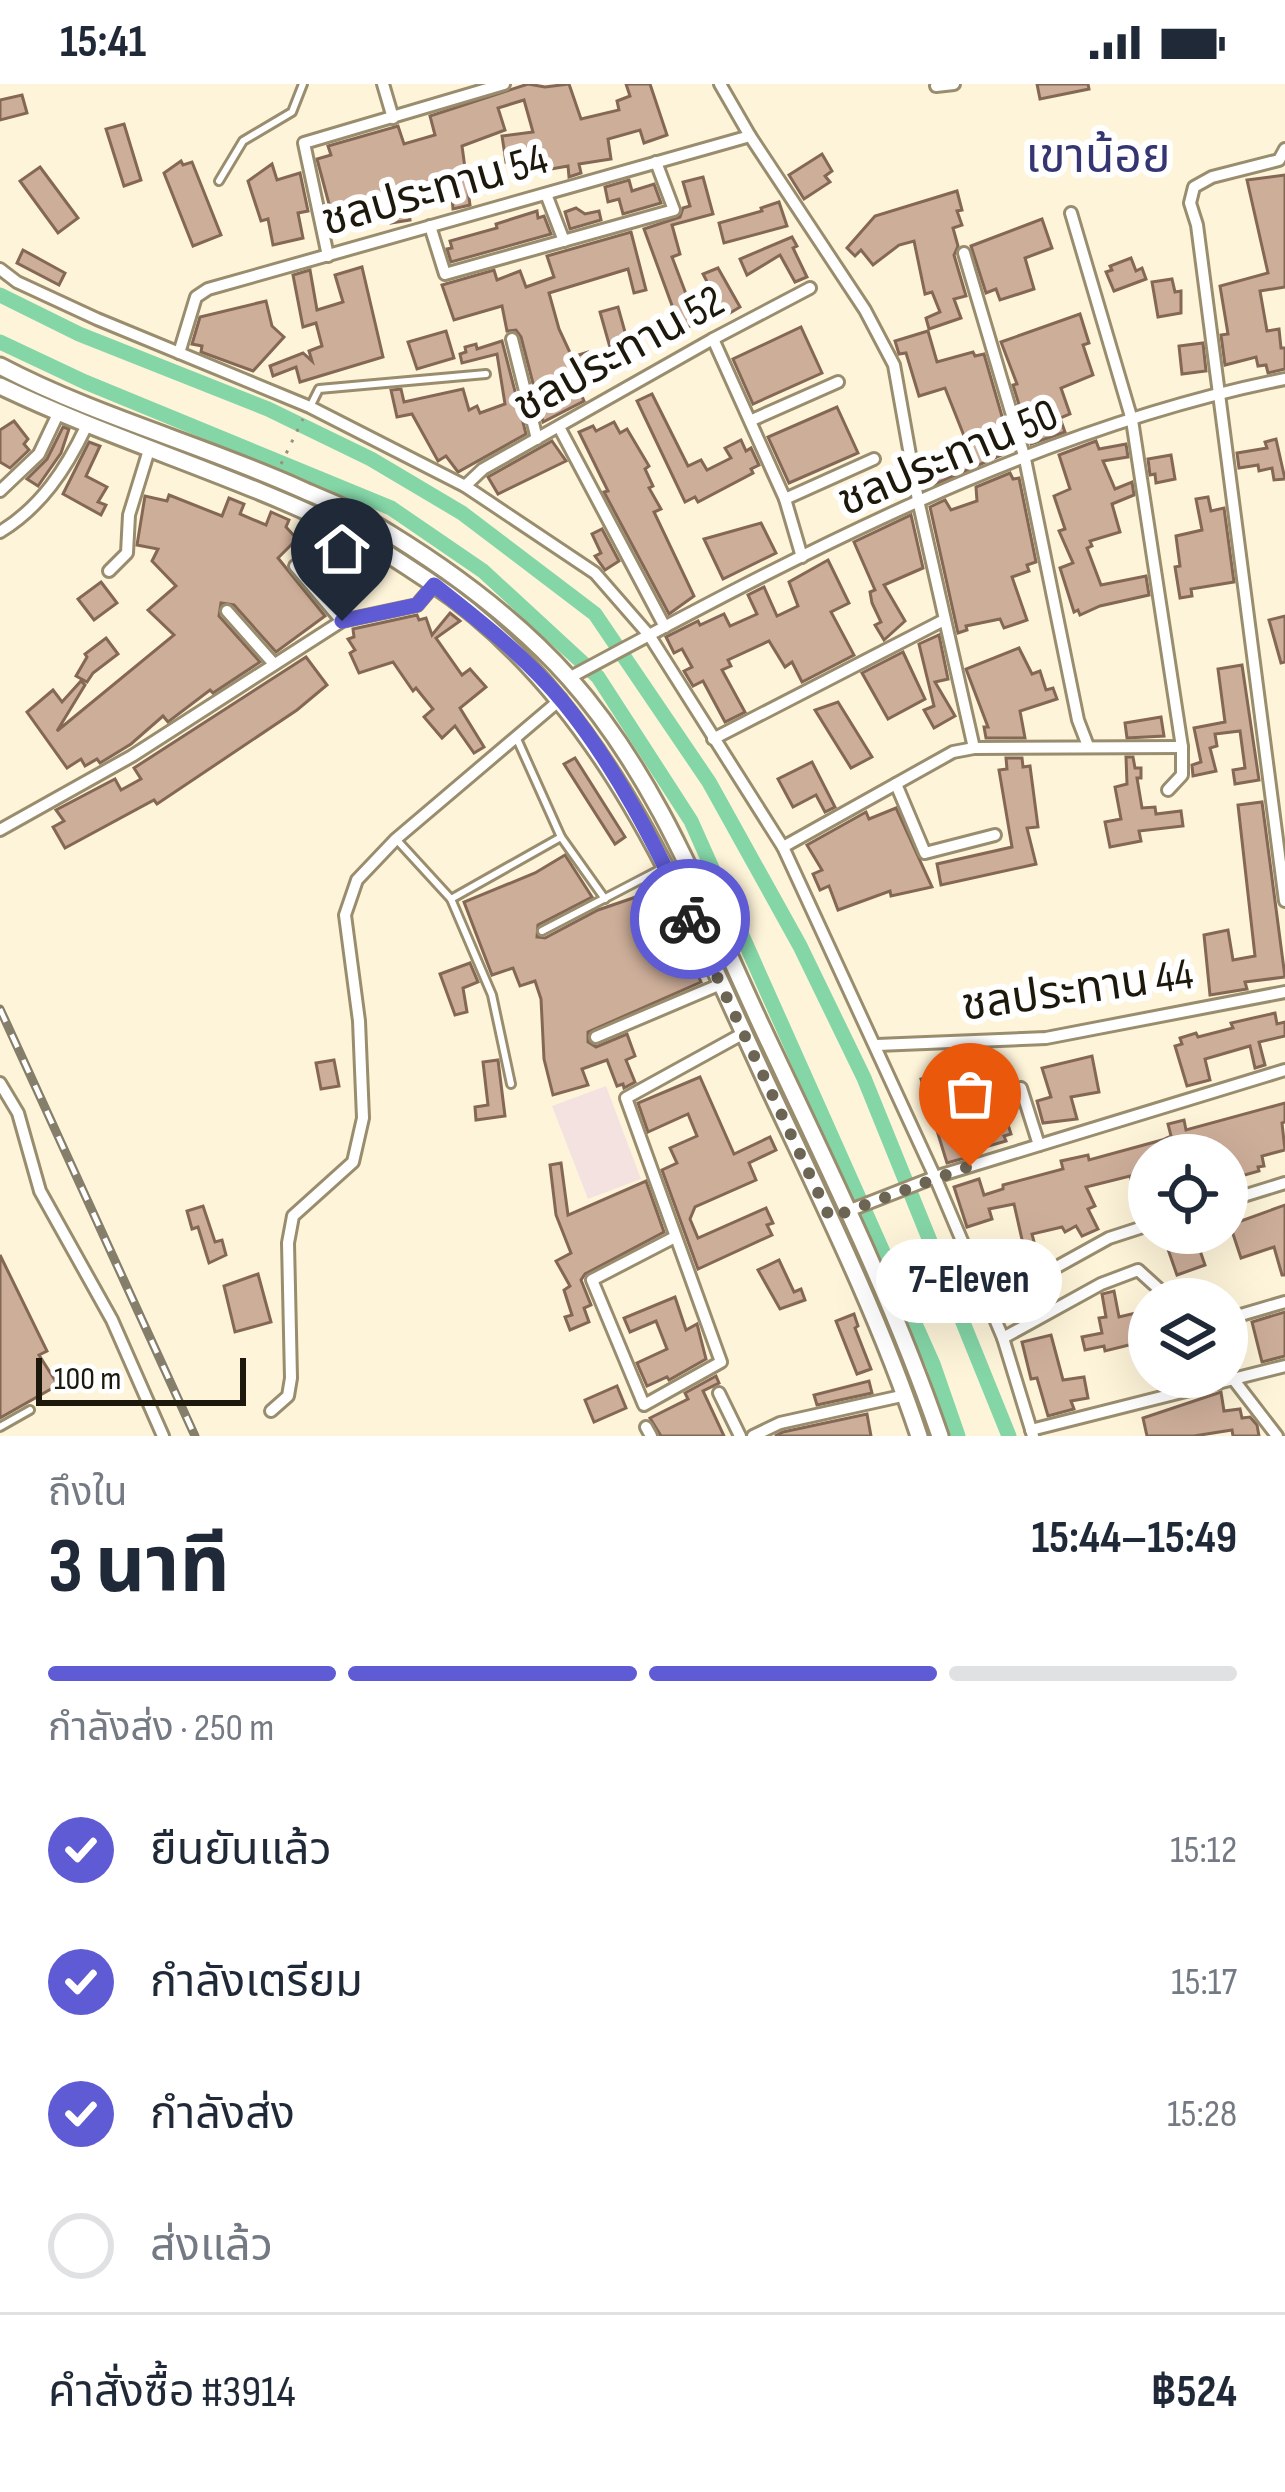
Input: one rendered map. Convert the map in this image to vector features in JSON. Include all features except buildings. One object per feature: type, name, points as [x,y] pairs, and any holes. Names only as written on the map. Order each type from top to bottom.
[{"type":"street","points":[[382,84],[393,118]]},
{"type":"street","points":[[328,256],[304,143],[504,84]]},
{"type":"street","points":[[720,84],[865,310],[894,365],[918,500],[974,748]]},
{"type":"street","points":[[936,86],[954,84]]},
{"type":"street","name":"ชลประทาน 54","points":[[179,352],[196,297],[202,292],[750,136]]},
{"type":"street","points":[[1285,149],[1279,160],[1213,177],[1194,187],[1191,194],[1285,902]]},
{"type":"street","points":[[430,226],[445,274],[674,211],[656,162]]},
{"type":"street","points":[[546,194],[564,241]]},
{"type":"street","points":[[1071,213],[1132,420],[1182,747],[1182,775],[1168,790]]},
{"type":"street","points":[[964,254],[1024,459],[1078,720],[1088,746]]},
{"type":"street","points":[[0,269],[77,310],[310,406],[466,486],[595,573],[650,634],[783,848],[935,1177],[1003,1338],[1032,1433],[1151,1398]]},
{"type":"street","name":"ชลประทาน 52","points":[[466,486],[483,469],[810,288]]},
{"type":"street","points":[[512,339],[537,439]]},
{"type":"street","points":[[713,339],[785,499],[802,557]]},
{"type":"street","points":[[0,366],[142,428],[262,471],[365,518],[451,573],[512,622],[569,678],[659,806],[848,1210],[940,1436]]},
{"type":"street","name":"ชลประทาน 50","points":[[569,678],[918,500],[1132,420],[1219,392],[1285,379]]},
{"type":"street","points":[[752,420],[838,382]]},
{"type":"street","points":[[0,386],[86,427],[255,489],[356,535],[434,585],[499,637],[561,699],[596,746],[666,866],[830,1218],[920,1436]]},
{"type":"street","points":[[0,491],[39,454],[58,414]]},
{"type":"street","points":[[0,532],[50,488],[86,427]]},
{"type":"street","points":[[559,427],[665,627]]},
{"type":"street","points":[[110,571],[127,553],[129,515],[148,450]]},
{"type":"street","points":[[785,499],[874,460]]},
{"type":"street","points":[[295,566],[342,621]]},
{"type":"street","points":[[0,830],[132,756],[342,621],[417,605],[434,585]]},
{"type":"street","points":[[227,611],[274,664]]},
{"type":"street","points":[[713,739],[944,620]]},
{"type":"street","points":[[271,1411],[288,1396],[291,1378],[288,1243],[293,1216],[353,1162],[363,1118],[359,1021],[344,915],[357,880],[396,839],[561,699]]},
{"type":"street","points":[[783,848],[953,752],[1182,747]]},
{"type":"street","points":[[896,784],[925,854],[994,835]]},
{"type":"street","points":[[596,1037],[721,984]]},
{"type":"street","name":"ชลประทาน 44","points":[[877,1045],[1046,1038],[1285,992]]},
{"type":"street","points":[[675,1238],[592,1280],[644,1405],[721,1362],[626,1098],[744,1034]]},
{"type":"street","points":[[830,1218],[935,1177],[1285,1070]]},
{"type":"street","points":[[0,1083],[18,1113],[40,1192],[112,1320],[163,1436]]},
{"type":"street","points":[[1021,1088],[1039,1145]]},
{"type":"street","points":[[1248,1194],[1285,1183]]},
{"type":"street","points":[[988,1305],[1109,1238],[1128,1232]]},
{"type":"street","points":[[1003,1338],[1101,1284],[1138,1270],[1147,1278]]},
{"type":"street","points":[[1248,1313],[1285,1302]]},
{"type":"street","points":[[1248,1372],[1285,1366]]},
{"type":"street","points":[[719,1393],[740,1436]]},
{"type":"street","points":[[753,1436],[780,1423],[906,1395]]},
{"type":"street","points":[[1248,1398],[1277,1436]]},
{"type":"lane","points":[[219,182],[243,141],[292,112],[303,84]]},
{"type":"lane","points":[[310,406],[319,389],[486,374]]},
{"type":"lane","points":[[515,736],[561,837],[605,899]]},
{"type":"lane","points":[[451,898],[561,837]]},
{"type":"lane","points":[[396,839],[451,898],[492,995],[511,1084]]},
{"type":"lane","points":[[542,931],[666,866]]},
{"type":"lane","points":[[0,1427],[30,1410]]},
{"type":"path","points":[[286,453],[310,406]]},
{"type":"shaded area","points":[[606,1086],[641,1179],[588,1199],[552,1106]]},
{"type":"waterway","points":[[0,295],[79,334],[268,409],[371,459],[462,513],[595,614],[709,782],[800,946],[864,1078],[1009,1436]]},
{"type":"waterway","points":[[0,342],[85,382],[391,508],[483,571],[598,677],[691,821],[933,1364],[958,1436]]},
{"type":"railway","points":[[0,1009],[195,1436]]},
{"type":"way so far","points":[[690,919],[830,1218],[970,1166]]},
{"type":"place","name":"7-Eleven","points":[[970,1166]]},
{"type":"district","name":"เขาน้อย","points":[[1098,155]]},
{"type":"route","points":[[342,621],[417,605],[434,585],[499,637],[561,699],[596,746],[666,866],[690,919]]}]
